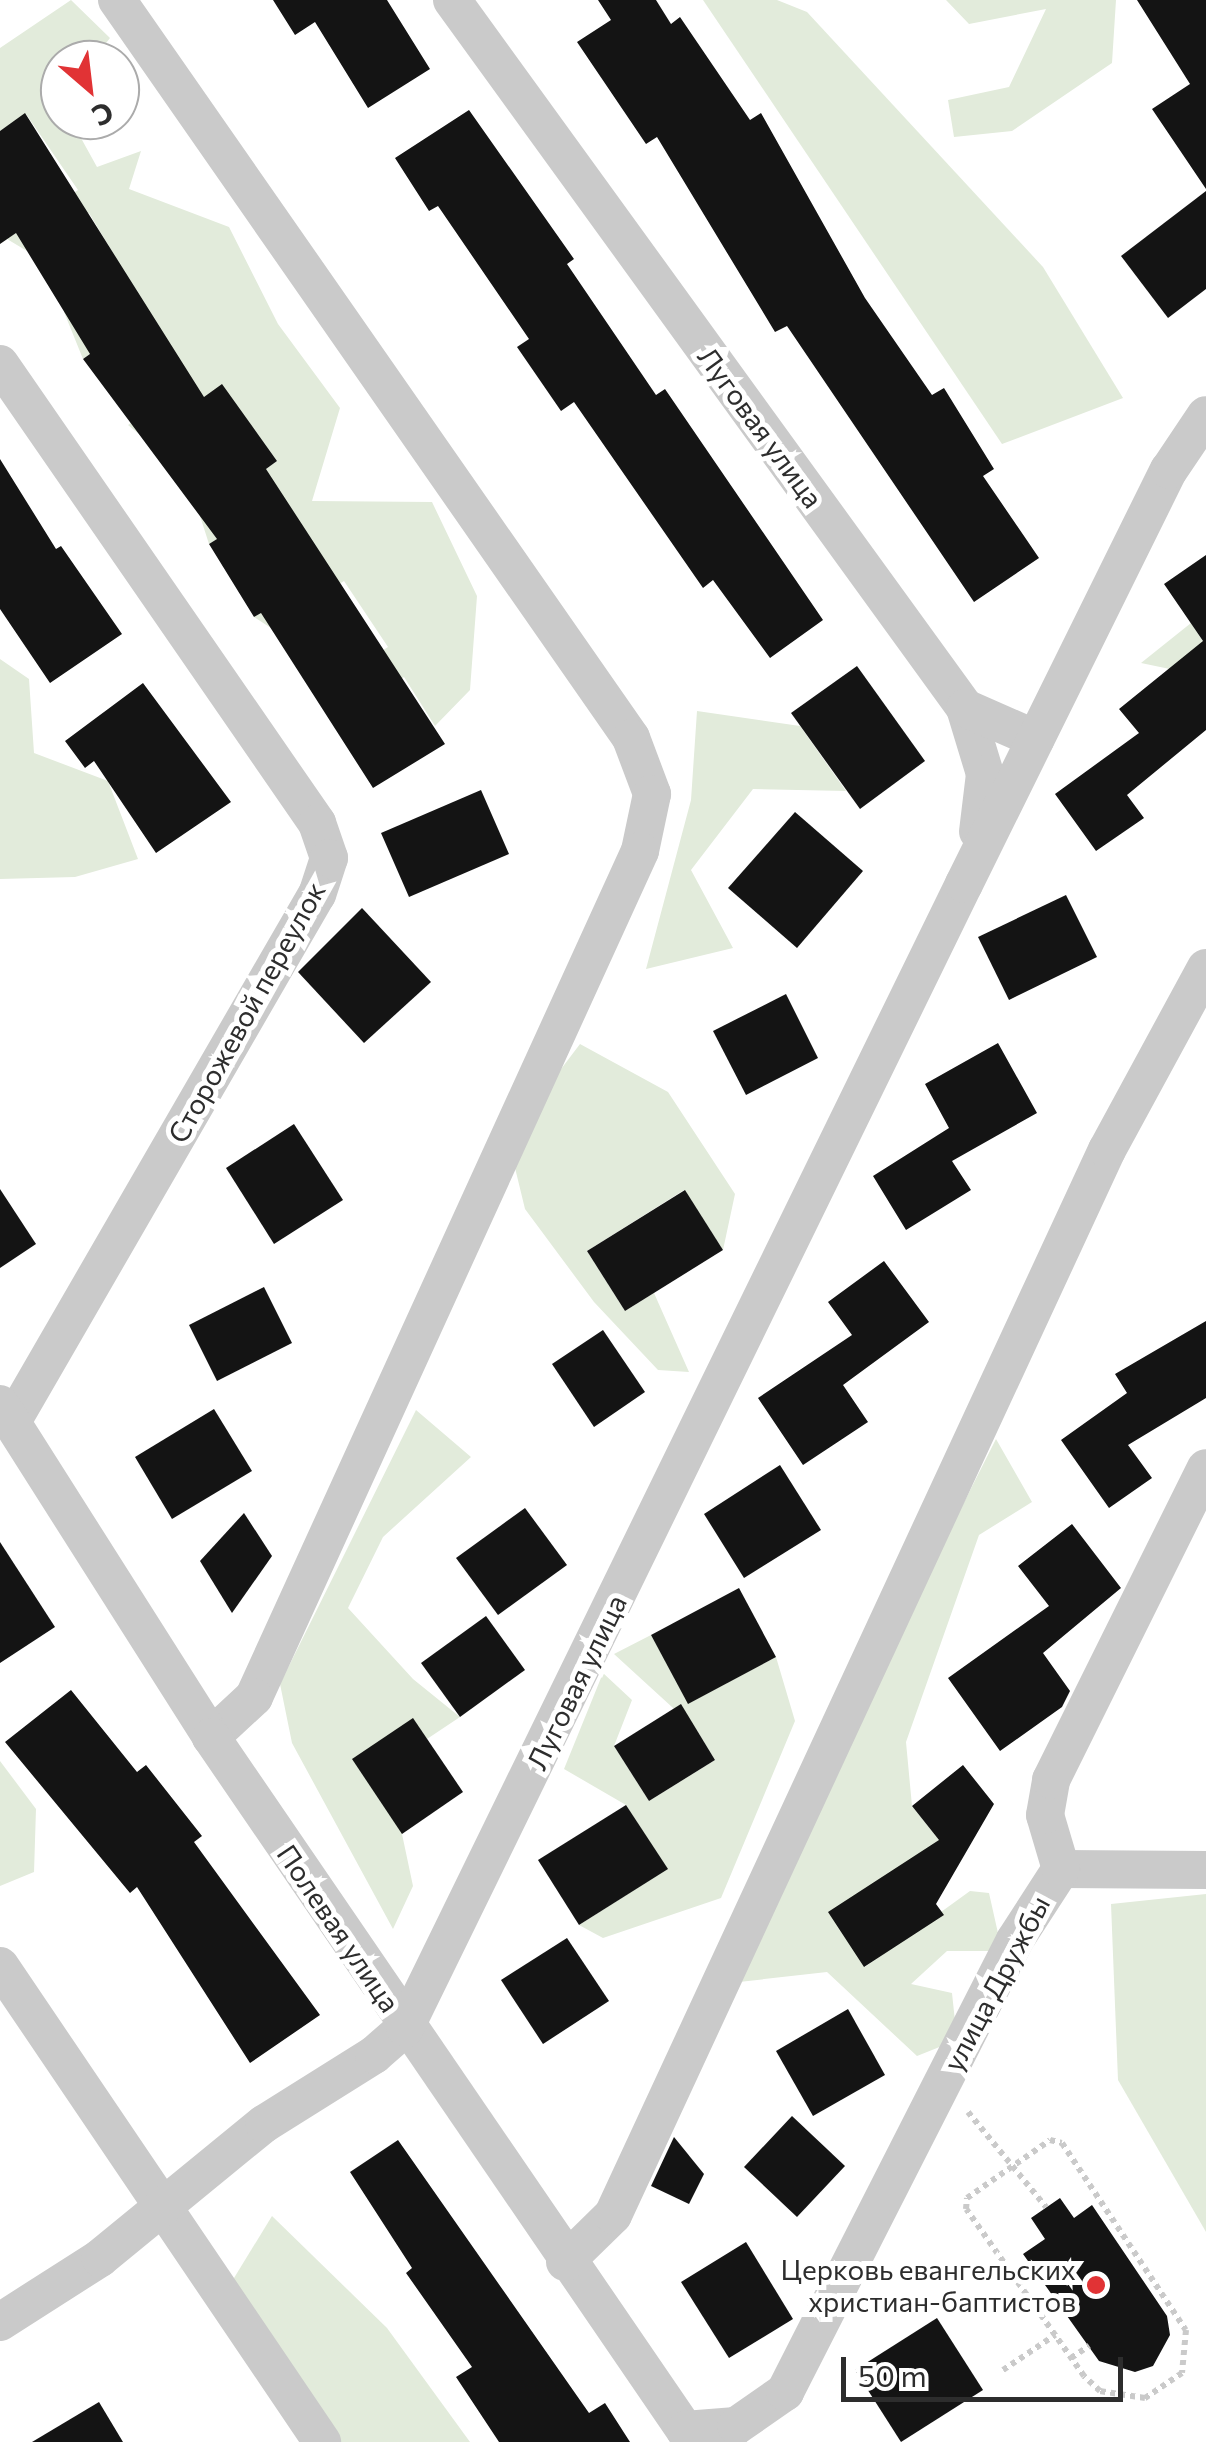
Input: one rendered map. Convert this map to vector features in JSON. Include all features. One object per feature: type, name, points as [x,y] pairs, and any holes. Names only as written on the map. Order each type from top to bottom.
[{"type":"street","points":[[117,0],[632,738],[652,794],[640,851],[254,1697],[211,1737]]},
{"type":"street","name":"Луговая улица","points":[[452,0],[965,708],[984,774],[964,884]]},
{"type":"street","name":"Сторожевой переулок","points":[[0,364],[316,823],[329,858],[317,894],[7,1412]]},
{"type":"street","name":"Луговая улица","points":[[0,2322],[162,2207],[264,2124],[374,2055],[406,2028],[1169,470],[1206,416]]},
{"type":"street","points":[[965,708],[1036,739]]},
{"type":"street","points":[[566,2262],[614,2215],[1107,1150],[1206,968]]},
{"type":"street","name":"Полевая улица","points":[[7,1412],[211,1737],[566,2262],[689,2436]]},
{"type":"street","name":"улица Дружбы","points":[[689,2436],[736,2426],[785,2392],[1022,1927],[1061,1869],[1045,1814],[1052,1780],[1206,1468]]},
{"type":"street","points":[[1061,1869],[1206,1870]]},
{"type":"street","points":[[0,1966],[322,2442]]},
{"type":"path","points":[[936,2096],[972,2114],[1016,2164],[1046,2207]]},
{"type":"path","points":[[1050,2140],[1062,2143],[1186,2330],[1182,2373],[1145,2398],[1100,2391],[1071,2358],[966,2209],[967,2198],[1016,2164],[1050,2140]]},
{"type":"path","points":[[1003,2370],[1055,2335]]},
{"type":"path","points":[[1071,2358],[1089,2346]]},
{"type":"green space","points":[[71,0],[110,38],[40,40],[40,134],[26,114],[0,131],[0,48]]},
{"type":"green space","points":[[703,0],[777,0],[807,12],[1043,267],[1123,398],[1002,444]]},
{"type":"green space","points":[[946,0],[1116,0],[1112,63],[1012,131],[954,137],[948,100],[1009,87],[1046,9],[969,24]]},
{"type":"green space","points":[[44,140],[82,140],[97,167],[141,151],[129,189],[229,227],[278,324],[340,408],[312,501],[432,502],[477,596],[470,690],[435,726],[404,677],[331,722],[315,695],[388,647],[344,581],[271,628],[254,617],[328,571],[284,498],[209,544],[200,516],[277,461],[222,385],[145,439],[128,425],[193,382],[149,315],[83,359],[64,312],[125,273],[89,213],[27,251],[7,239],[78,190]]},
{"type":"green space","points":[[1191,623],[1206,646],[1189,673],[1141,663]]},
{"type":"green space","points":[[0,659],[29,679],[34,753],[108,781],[138,859],[75,877],[0,879]]},
{"type":"green space","points":[[697,711],[800,726],[846,791],[753,789],[691,870],[733,948],[646,969],[691,800]]},
{"type":"green space","points":[[580,1044],[668,1092],[735,1194],[723,1250],[684,1190],[587,1251],[625,1311],[654,1293],[689,1372],[658,1370],[594,1302],[525,1209],[508,1139]]},
{"type":"green space","points":[[416,1410],[471,1457],[383,1537],[348,1608],[413,1679],[460,1717],[427,1739],[413,1719],[402,1834],[413,1886],[393,1929],[292,1743],[280,1684]]},
{"type":"green space","points":[[996,1439],[1032,1502],[979,1535],[906,1742],[912,1806],[959,1865],[829,1912],[865,1967],[970,1891],[989,1893],[1002,1951],[947,1951],[911,1984],[952,1993],[957,2040],[917,2056],[827,1972],[721,1984]]},
{"type":"green space","points":[[651,1635],[689,1703],[776,1657],[795,1721],[721,1898],[603,1938],[579,1925],[667,1869],[626,1805],[564,1769],[603,1673],[632,1700],[614,1746],[649,1801],[715,1760],[696,1729],[614,1654]]},
{"type":"green space","points":[[0,1761],[36,1809],[34,1872],[0,1886]]},
{"type":"green space","points":[[1206,1894],[1206,2232],[1118,2080],[1111,1904]]},
{"type":"green space","points":[[272,2216],[387,2328],[470,2442],[325,2442],[223,2296]]},
{"type":"building","points":[[273,0],[387,0],[430,69],[368,108],[315,22],[295,35]]},
{"type":"building","points":[[598,0],[656,0],[671,24],[680,17],[750,120],[761,113],[865,298],[932,395],[944,388],[994,469],[983,476],[1039,558],[974,602],[787,326],[775,332],[657,137],[646,144],[577,42],[611,20]]},
{"type":"building","points":[[1137,0],[1206,0],[1206,189],[1152,109],[1190,84]]},
{"type":"building","points":[[469,110],[574,259],[567,264],[656,395],[665,389],[823,620],[770,658],[713,580],[703,588],[574,402],[561,411],[517,347],[529,339],[438,206],[429,211],[395,158]]},
{"type":"building","points":[[25,113],[204,397],[222,384],[277,461],[266,469],[445,744],[373,788],[261,613],[254,617],[209,544],[217,539],[83,359],[90,354],[16,233],[0,244],[0,131]]},
{"type":"building","points":[[1206,191],[1206,289],[1168,318],[1121,256]]},
{"type":"building","points":[[0,459],[56,549],[61,546],[122,634],[50,683],[0,609]]},
{"type":"building","points":[[1206,555],[1206,730],[1127,795],[1144,818],[1096,851],[1055,794],[1139,733],[1119,709],[1203,641],[1164,584]]},
{"type":"building","points":[[857,666],[925,761],[860,809],[791,713]]},
{"type":"building","points":[[143,683],[231,802],[156,853],[94,761],[85,768],[65,741]]},
{"type":"building","points":[[481,790],[509,854],[409,897],[381,833]]},
{"type":"building","points":[[795,812],[863,871],[797,948],[728,888]]},
{"type":"building","points":[[1066,895],[1097,957],[1009,1000],[978,937]]},
{"type":"building","points":[[362,908],[431,982],[364,1043],[298,972]]},
{"type":"building","points":[[786,994],[818,1058],[746,1095],[713,1031]]},
{"type":"building","points":[[998,1043],[1037,1113],[952,1161],[971,1190],[906,1230],[873,1176],[949,1128],[925,1084]]},
{"type":"building","points":[[294,1124],[343,1200],[274,1244],[226,1168]]},
{"type":"building","points":[[0,1189],[36,1244],[0,1268]]},
{"type":"building","points":[[685,1190],[723,1250],[625,1311],[587,1251]]},
{"type":"building","points":[[884,1261],[929,1322],[843,1385],[868,1422],[803,1465],[758,1398],[852,1335],[828,1302]]},
{"type":"building","points":[[264,1287],[292,1343],[217,1381],[189,1325]]},
{"type":"building","points":[[1206,1321],[1206,1398],[1128,1445],[1152,1478],[1109,1508],[1061,1440],[1127,1393],[1115,1374]]},
{"type":"building","points":[[603,1330],[645,1392],[594,1427],[552,1364]]},
{"type":"building","points":[[214,1409],[252,1471],[172,1519],[135,1457]]},
{"type":"building","points":[[780,1465],[821,1530],[744,1578],[704,1514]]},
{"type":"building","points":[[525,1508],[567,1565],[498,1615],[456,1558]]},
{"type":"building","points":[[244,1513],[272,1556],[232,1613],[200,1561]]},
{"type":"building","points":[[1072,1524],[1121,1588],[1043,1653],[1070,1691],[1062,1707],[1000,1751],[948,1678],[1049,1606],[1018,1566]]},
{"type":"building","points":[[0,1542],[55,1627],[0,1663]]},
{"type":"building","points":[[739,1588],[776,1657],[688,1704],[651,1635]]},
{"type":"building","points":[[486,1616],[525,1670],[460,1717],[421,1663]]},
{"type":"building","points":[[71,1690],[137,1772],[146,1765],[202,1836],[194,1842],[320,2015],[250,2063],[137,1887],[130,1893],[5,1742]]},
{"type":"building","points":[[681,1704],[715,1760],[649,1801],[614,1746]]},
{"type":"building","points":[[413,1718],[463,1792],[402,1834],[352,1759]]},
{"type":"building","points":[[963,1765],[994,1804],[936,1904],[944,1915],[864,1967],[828,1912],[939,1840],[912,1806]]},
{"type":"building","points":[[626,1805],[668,1869],[579,1925],[538,1860]]},
{"type":"building","points":[[567,1938],[609,2001],[543,2044],[501,1980]]},
{"type":"building","points":[[848,2009],[885,2075],[813,2116],[776,2051]]},
{"type":"building","points":[[792,2116],[845,2166],[797,2217],[744,2167]]},
{"type":"building","points":[[674,2137],[704,2174],[689,2204],[651,2186]]},
{"type":"building","points":[[398,2140],[589,2413],[605,2403],[630,2442],[499,2442],[456,2377],[472,2367],[406,2273],[412,2268],[350,2172]]},
{"type":"building","name":"Церковь евангельских христиан-баптистов","points":[[1060,2198],[1074,2218],[1092,2205],[1167,2316],[1170,2335],[1153,2366],[1135,2372],[1099,2361],[1023,2254],[1045,2239],[1031,2218]]},
{"type":"building","points":[[746,2242],[793,2319],[729,2358],[681,2282]]},
{"type":"building","points":[[937,2318],[983,2390],[901,2442],[855,2370]]},
{"type":"building","points":[[99,2402],[123,2442],[32,2442]]},
{"type":"place","name":"Церковь евангельских христиан-баптистов","points":[[1096,2285]]}]
